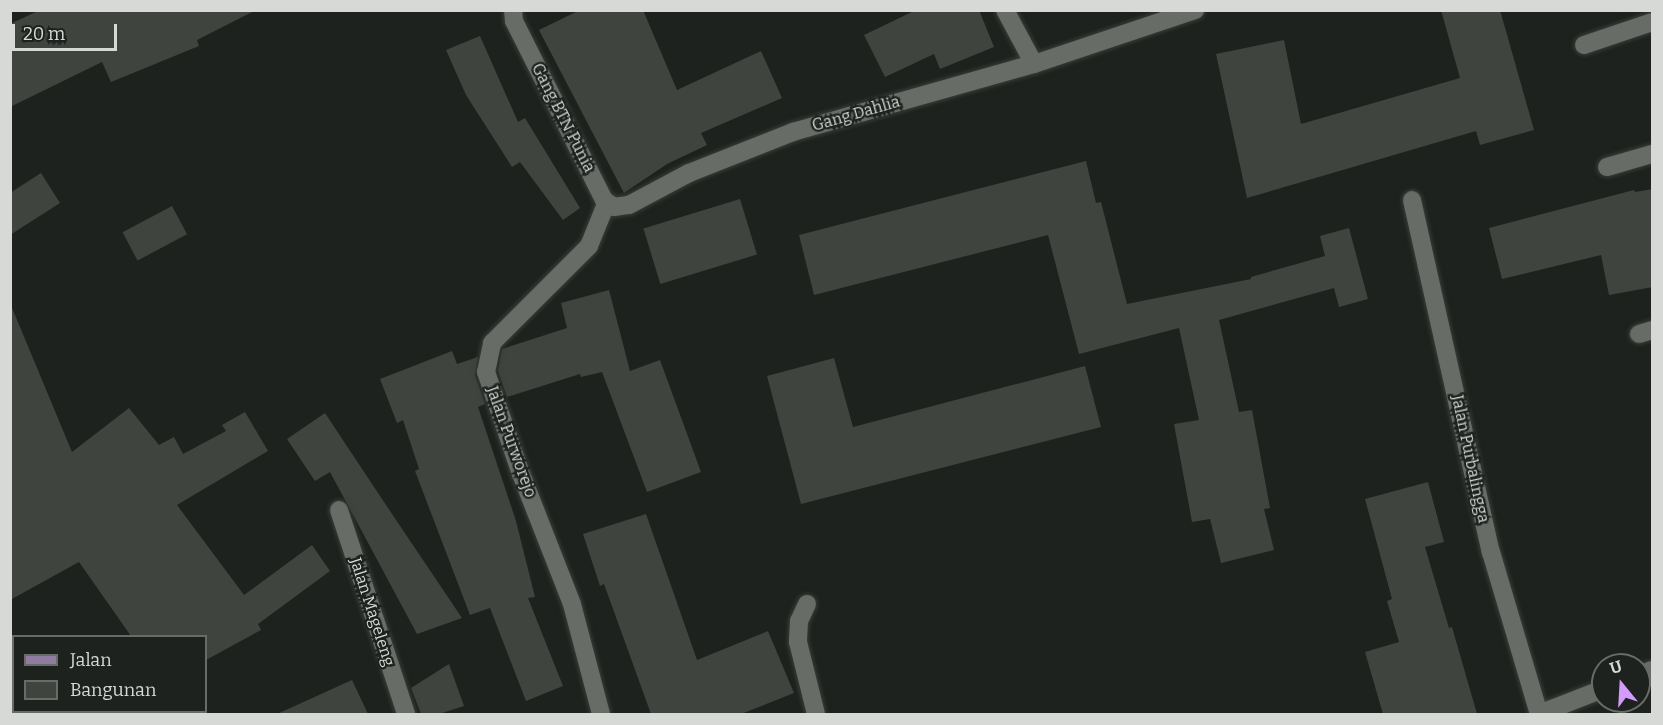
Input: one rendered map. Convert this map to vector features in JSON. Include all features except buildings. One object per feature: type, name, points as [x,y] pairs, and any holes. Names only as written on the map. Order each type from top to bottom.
[{"type":"street","name":"Gang BTN Punia","points":[[513,10],[514,21],[606,204]]},
{"type":"street","points":[[1005,10],[1034,64]]},
{"type":"street","name":"Gang Dahlia","points":[[606,204],[614,207],[629,205],[689,173],[793,132],[1034,64],[1195,10]]},
{"type":"street","points":[[1584,45],[1653,22]]},
{"type":"street","points":[[1607,167],[1653,154]]},
{"type":"street","name":"Jalan Purbalingga","points":[[1412,200],[1491,552],[1539,714]]},
{"type":"street","name":"Jalan Purworejo","points":[[601,714],[572,604],[521,474],[486,372],[492,343],[589,246],[606,204]]},
{"type":"street","name":"Jalan Mageleng","points":[[339,510],[406,714]]},
{"type":"street","points":[[807,604],[799,621],[798,642],[816,714]]},
{"type":"street","points":[[1539,714],[1591,694]]}]
